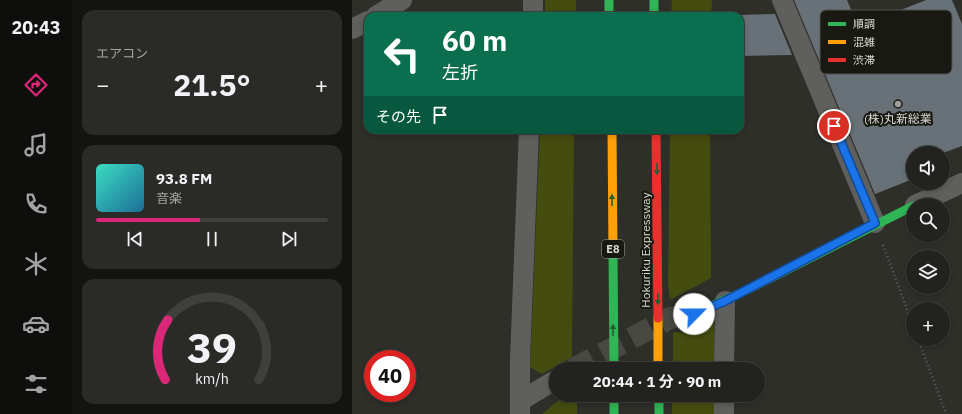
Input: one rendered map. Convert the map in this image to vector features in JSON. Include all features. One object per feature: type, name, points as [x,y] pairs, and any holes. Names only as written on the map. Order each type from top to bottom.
[{"type":"main road","points":[[609,0],[609,12]]},
{"type":"main road","points":[[654,0],[654,12]]},
{"type":"main road","name":"E8","points":[[612,134],[614,362]]},
{"type":"main road","name":"Hokuriku Expressway","points":[[656,134],[658,362]]},
{"type":"main road","points":[[694,314],[725,301],[875,223],[906,209]]},
{"type":"main road","points":[[614,402],[614,414]]},
{"type":"main road","points":[[658,414],[659,402]]},
{"type":"street","points":[[382,12],[402,0]]},
{"type":"street","points":[[533,0],[533,12]]},
{"type":"street","points":[[782,0],[875,223]]},
{"type":"street","points":[[352,29],[364,23]]},
{"type":"street","points":[[520,408],[520,359],[529,134]]},
{"type":"street","points":[[929,198],[962,183]]},
{"type":"street","points":[[724,362],[725,301]]},
{"type":"street","points":[[520,408],[549,384]]},
{"type":"street","points":[[724,402],[724,414]]},
{"type":"path","points":[[875,223],[906,307]]},
{"type":"path","points":[[921,346],[946,414]]},
{"type":"green space","points":[[545,0],[576,0],[576,12],[545,12]]},
{"type":"green space","points":[[672,0],[712,0],[711,12],[671,12]]},
{"type":"green space","points":[[540,134],[574,134],[572,357],[563,362],[549,362],[549,370],[542,374],[530,367]]},
{"type":"green space","points":[[670,134],[710,134],[711,278],[670,300],[668,284]]},
{"type":"green space","points":[[714,324],[714,362],[673,362],[673,332],[693,333]]},
{"type":"green space","points":[[557,402],[577,402],[577,414],[542,414]]},
{"type":"green space","points":[[672,402],[714,402],[714,414],[672,414]]},
{"type":"building","name":"(株)丸新総業","points":[[794,0],[847,0],[851,10],[820,10],[820,62]]},
{"type":"building","name":"(株)丸新総業","points":[[926,0],[952,0],[962,24],[962,146],[950,150],[950,146],[906,146],[906,182],[875,194],[825,74],[952,74],[952,10],[901,10]]},
{"type":"building","points":[[775,14],[792,55],[744,56],[744,15]]},
{"type":"tunnel","points":[[586,362],[670,318],[693,314]]},
{"type":"traffic: fast","points":[[609,0],[609,12]]},
{"type":"traffic: fast","points":[[654,0],[654,12]]},
{"type":"traffic: fast","points":[[693,314],[749,289],[906,210]]},
{"type":"traffic: fast","points":[[613,252],[614,362]]},
{"type":"traffic: fast","points":[[614,402],[614,414]]},
{"type":"traffic: fast","points":[[659,402],[659,414]]},
{"type":"traffic: slow","points":[[612,134],[613,252]]},
{"type":"traffic: slow","points":[[658,318],[658,362]]},
{"type":"traffic: jam","points":[[656,134],[658,318]]},
{"type":"place","name":"(株)丸新総業","points":[[898,104]]},
{"type":"route","points":[[694,314],[725,301],[875,223],[834,126]]}]
